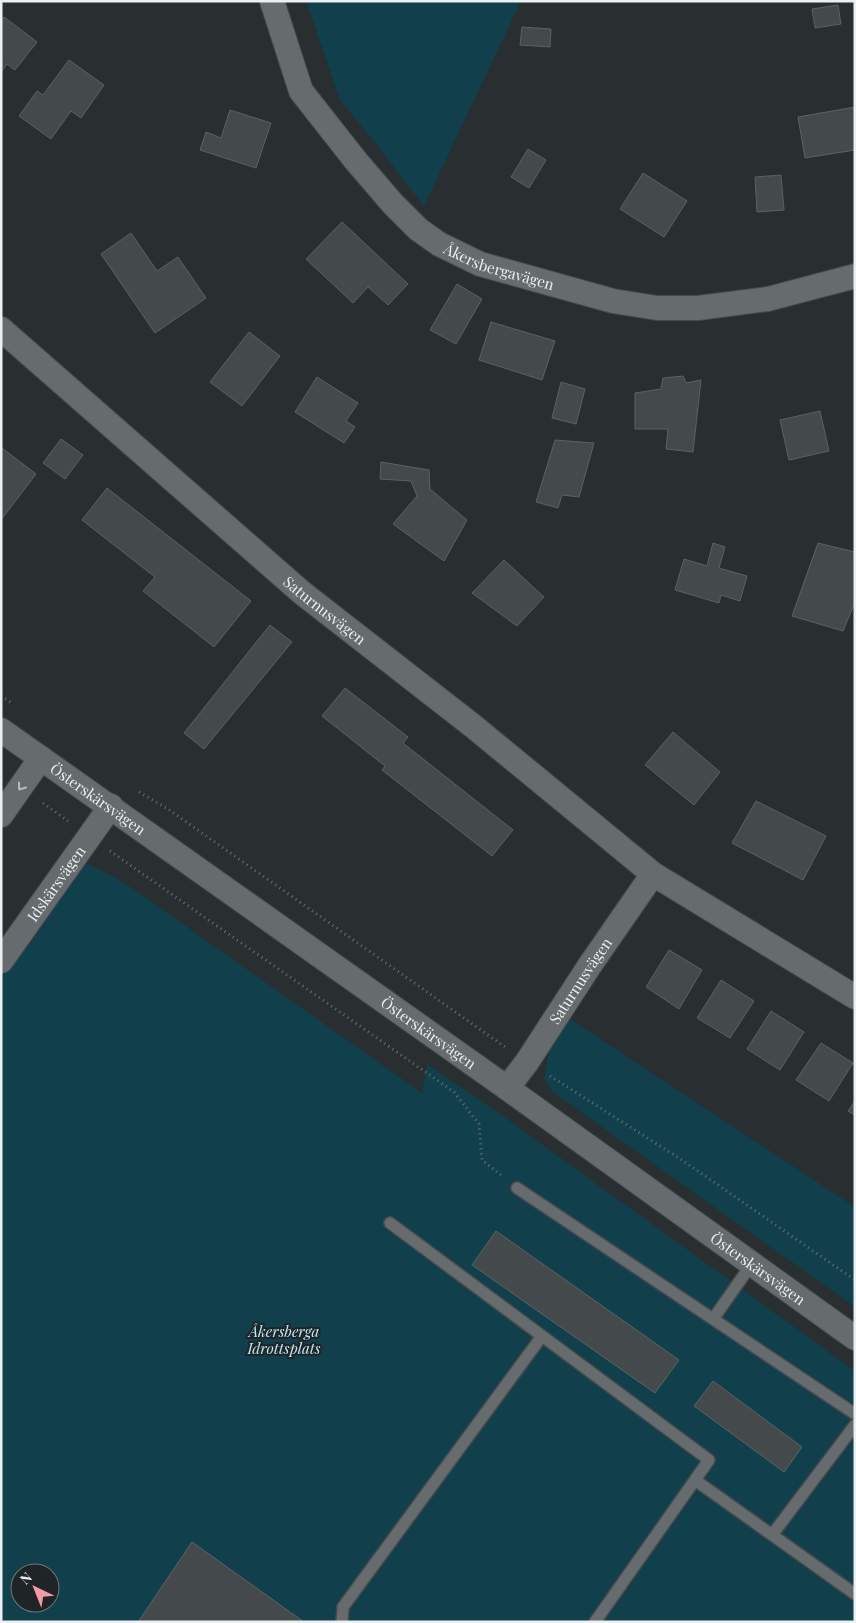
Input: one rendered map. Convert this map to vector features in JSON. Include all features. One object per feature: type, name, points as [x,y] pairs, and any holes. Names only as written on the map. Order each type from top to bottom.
[{"type":"street","name":"Åkersbergavägen","points":[[272,1],[301,91],[393,204],[418,229],[439,244],[480,264],[614,301],[657,308],[698,308],[768,298],[855,276]]},
{"type":"street","name":"Saturnusvägen","points":[[3,335],[301,592],[473,726],[653,874],[855,997]]},
{"type":"street","name":"Österskärsvägen","points":[[1,730],[508,1088],[751,1265],[855,1338]]},
{"type":"street","points":[[1,815],[41,758]]},
{"type":"street","name":"Idskärsvägen","points":[[1,961],[111,806]]},
{"type":"street","name":"Saturnusvägen","points":[[508,1088],[653,874]]},
{"type":"lane","points":[[517,1188],[855,1414]]},
{"type":"lane","points":[[390,1223],[709,1460],[595,1622]]},
{"type":"lane","points":[[713,1319],[751,1265]]},
{"type":"lane","points":[[342,1622],[343,1607],[542,1336]]},
{"type":"lane","points":[[772,1535],[855,1425]]},
{"type":"lane","points":[[696,1480],[855,1594]]},
{"type":"path","points":[[853,1],[855,7]]},
{"type":"path","points":[[1,696],[17,707]]},
{"type":"path","points":[[21,788],[454,1092],[479,1124],[482,1160],[517,1188]]},
{"type":"path","points":[[132,788],[168,809],[527,1062],[682,1160],[855,1280]]},
{"type":"green space","points":[[306,1],[521,1],[424,206],[340,100]]},
{"type":"green space","name":"Åkersberga Idrottsplats","points":[[79,860],[111,875],[132,888],[422,1093],[427,1064],[500,1114],[855,1371],[855,1622],[1,1622],[1,971]]},
{"type":"green space","points":[[567,1017],[855,1207],[855,1307],[553,1092],[544,1079],[550,1045]]},
{"type":"building","points":[[838,5],[841,24],[815,28],[812,9]]},
{"type":"building","points":[[4,17],[37,42],[15,70],[7,64],[1,72],[1,20]]},
{"type":"building","points":[[522,27],[551,29],[550,47],[520,45]]},
{"type":"building","points":[[69,60],[104,85],[81,118],[71,111],[51,139],[19,116],[37,91],[43,95]]},
{"type":"building","points":[[855,107],[855,150],[805,158],[798,117]]},
{"type":"building","points":[[230,110],[271,123],[256,168],[200,150],[206,132],[221,138]]},
{"type":"building","points":[[528,149],[546,160],[529,188],[511,177]]},
{"type":"building","points":[[643,173],[687,201],[664,237],[620,209]]},
{"type":"building","points":[[781,175],[784,210],[757,212],[755,177]]},
{"type":"building","points":[[342,222],[408,284],[388,305],[368,287],[353,303],[306,259]]},
{"type":"building","points":[[131,233],[157,271],[178,257],[206,298],[155,333],[101,254]]},
{"type":"building","points":[[457,284],[482,299],[456,344],[430,330]]},
{"type":"building","points":[[491,322],[555,341],[542,380],[479,360]]},
{"type":"building","points":[[249,332],[280,356],[242,406],[210,382]]},
{"type":"building","points":[[683,376],[686,383],[701,380],[693,452],[666,449],[668,429],[635,429],[635,393],[661,389],[663,378]]},
{"type":"building","points":[[317,377],[358,403],[346,421],[355,427],[344,443],[295,412]]},
{"type":"building","points":[[561,382],[585,389],[576,424],[552,418]]},
{"type":"building","points":[[820,411],[829,451],[789,460],[780,420]]},
{"type":"building","points":[[61,439],[83,455],[65,479],[43,463]]},
{"type":"building","points":[[555,440],[594,443],[579,497],[562,495],[558,508],[536,502]]},
{"type":"building","points":[[1,449],[36,474],[1,520]]},
{"type":"building","points":[[381,462],[429,470],[430,489],[467,520],[444,561],[393,524],[417,496],[411,481],[380,479]]},
{"type":"building","points":[[107,488],[251,601],[214,647],[143,591],[155,577],[82,520]]},
{"type":"building","points":[[713,543],[725,547],[719,568],[747,576],[740,601],[721,595],[719,603],[675,590],[684,559],[707,566]]},
{"type":"building","points":[[818,543],[855,552],[855,602],[843,631],[792,616]]},
{"type":"building","points":[[504,560],[544,597],[517,626],[472,593]]},
{"type":"building","points":[[270,625],[292,642],[204,749],[184,733]]},
{"type":"building","points":[[345,688],[408,737],[403,743],[513,830],[492,856],[382,770],[385,766],[322,716]]},
{"type":"building","points":[[673,732],[720,772],[694,805],[645,765]]},
{"type":"building","points":[[756,801],[826,836],[803,880],[732,843]]},
{"type":"building","points":[[669,950],[702,970],[679,1009],[646,987]]},
{"type":"building","points":[[721,980],[754,1001],[730,1038],[697,1018]]},
{"type":"building","points":[[771,1011],[804,1032],[780,1070],[747,1049]]},
{"type":"building","points":[[821,1043],[853,1063],[829,1101],[796,1080]]},
{"type":"building","points":[[855,1101],[855,1115],[848,1111]]},
{"type":"building","points":[[496,1231],[679,1360],[655,1393],[472,1265]]},
{"type":"building","points":[[713,1381],[802,1447],[784,1472],[694,1406]]},
{"type":"building","points":[[192,1542],[304,1622],[138,1622]]}]
